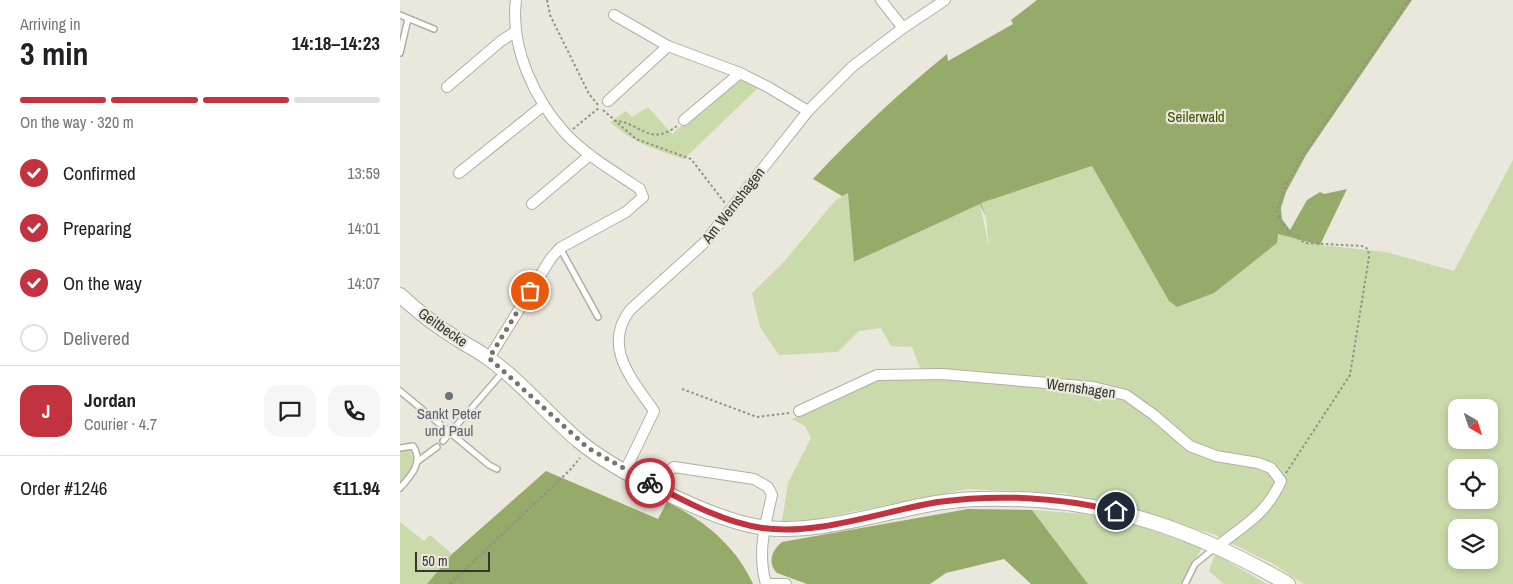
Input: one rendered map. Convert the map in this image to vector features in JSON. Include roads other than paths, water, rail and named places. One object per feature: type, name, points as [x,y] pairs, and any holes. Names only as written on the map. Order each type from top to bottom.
[{"type":"street","points":[[489,358],[560,248],[619,217],[643,197],[640,189],[590,156],[566,134],[544,105],[525,66],[515,32],[516,0]]},
{"type":"street","points":[[881,0],[903,28]]},
{"type":"street","name":"Am Wernshagen","points":[[625,470],[654,411],[628,373],[618,350],[617,334],[623,319],[630,310],[704,244],[808,111],[854,66],[903,28],[945,0]]},
{"type":"street","points":[[614,15],[668,46],[740,73],[808,111]]},
{"type":"street","points":[[447,87],[501,41],[515,32]]},
{"type":"street","points":[[604,104],[668,46]]},
{"type":"street","points":[[684,120],[740,73]]},
{"type":"street","points":[[459,173],[544,105]]},
{"type":"street","points":[[532,204],[590,156]]},
{"type":"street","name":"Geitbecke","points":[[400,295],[438,326],[489,358],[588,448],[651,484],[709,512],[764,528],[803,528],[939,502],[982,498],[1060,501],[1132,515],[1218,546],[1288,584]]},
{"type":"street","name":"Wernshagen","points":[[799,411],[877,375],[942,374],[1093,387],[1126,395],[1154,415],[1190,446],[1216,456],[1264,465],[1271,468],[1281,481],[1272,500],[1260,514],[1218,546]]},
{"type":"street","points":[[651,484],[674,467],[754,479],[768,487],[772,495],[764,528],[761,566],[767,584],[786,584]]},
{"type":"lane","points":[[400,15],[434,29]]},
{"type":"lane","points":[[400,52],[408,19]]},
{"type":"lane","points":[[560,248],[598,318]]},
{"type":"lane","points":[[443,441],[504,371]]},
{"type":"lane","points":[[400,392],[452,432],[489,465],[498,469]]},
{"type":"lane","points":[[400,448],[413,446],[417,453],[418,461]]},
{"type":"lane","points":[[400,488],[410,477],[418,461],[437,447]]},
{"type":"lane","points":[[1185,584],[1195,564],[1218,546]]},
{"type":"place","name":"Sankt Peter und Paul","points":[[449,396]]},
{"type":"park label","name":"Seilerwald","points":[[1196,116]]}]
